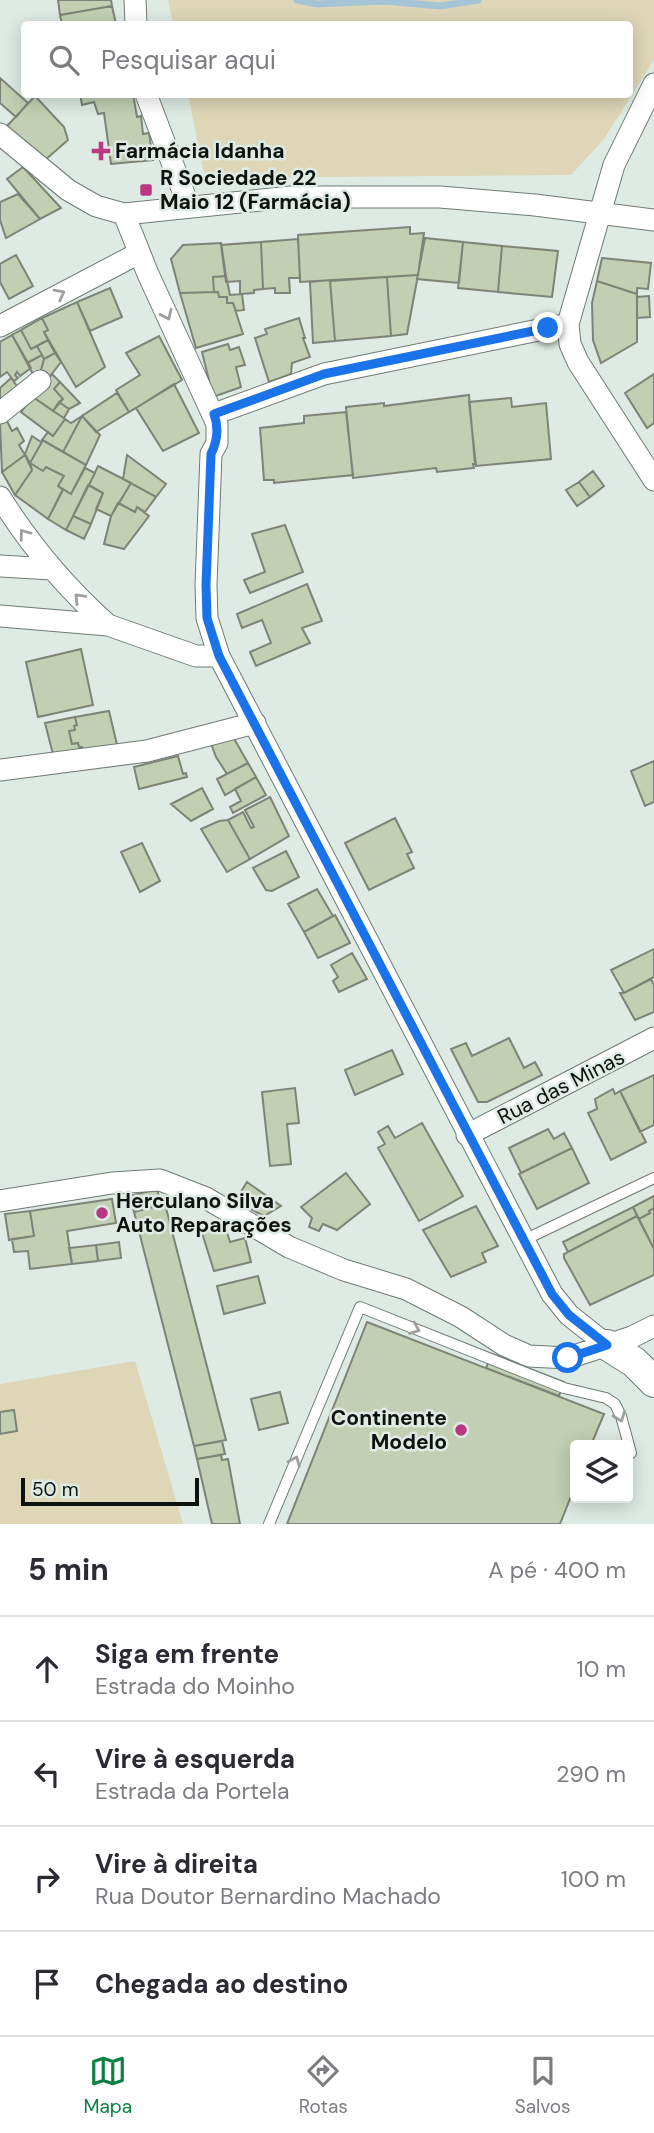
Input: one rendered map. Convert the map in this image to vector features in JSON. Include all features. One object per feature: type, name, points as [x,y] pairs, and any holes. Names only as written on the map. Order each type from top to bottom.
[{"type":"street","points":[[135,0],[136,21]]},
{"type":"street","points":[[654,84],[614,164],[568,324],[570,344],[578,362],[654,480]]},
{"type":"street","points":[[148,98],[189,207]]},
{"type":"street","points":[[0,134],[68,190],[96,206],[124,214],[291,198],[440,197],[535,205],[654,220]]},
{"type":"street","points":[[124,214],[217,424],[217,443],[211,454],[206,585],[207,618],[219,656],[552,1294],[569,1315],[634,1362],[654,1382]]},
{"type":"street","points":[[0,326],[139,253]]},
{"type":"street","points":[[214,414],[324,374],[568,324]]},
{"type":"street","points":[[0,413],[40,381]]},
{"type":"street","points":[[0,497],[21,531],[52,569],[80,600],[108,625]]},
{"type":"street","points":[[0,566],[52,569]]},
{"type":"street","points":[[0,616],[108,625],[197,656],[219,656]]},
{"type":"street","points":[[0,770],[147,751],[255,723]]},
{"type":"street","name":"Rua das Minas","points":[[467,1135],[654,1038]]},
{"type":"street","points":[[0,1201],[112,1183],[160,1180],[206,1198],[289,1247],[344,1270],[406,1289],[461,1317],[504,1345],[529,1356],[568,1358],[632,1337],[654,1326]]},
{"type":"lane","points":[[523,1240],[654,1178]]},
{"type":"lane","points":[[268,1524],[359,1307],[564,1388],[606,1398],[615,1404],[627,1440]]},
{"type":"shaded area","points":[[168,0],[654,0],[654,60],[633,93],[633,21],[172,21]]},
{"type":"shaded area","points":[[189,98],[630,98],[604,139],[571,175],[205,178]]},
{"type":"shaded area","points":[[135,1361],[183,1524],[0,1524],[0,1384]]},
{"type":"building","points":[[58,0],[111,0],[112,6],[60,15]]},
{"type":"building","points":[[112,6],[115,21],[61,21],[60,15]]},
{"type":"building","points":[[0,78],[28,103],[16,117],[0,103]]},
{"type":"building","points":[[33,98],[37,98],[64,127],[68,140],[44,161],[7,126]]},
{"type":"building","points":[[81,98],[134,98],[137,117],[141,116],[143,134],[149,133],[153,160],[111,164],[104,113],[98,114],[94,102],[82,105]]},
{"type":"building","points":[[23,167],[61,208],[40,219],[7,179]]},
{"type":"building","points":[[18,194],[40,219],[6,238],[0,220],[0,202]]},
{"type":"building","points":[[410,227],[410,234],[424,233],[418,275],[300,282],[298,235]]},
{"type":"building","points":[[425,238],[463,242],[459,283],[417,279]]},
{"type":"building","points":[[298,239],[300,278],[289,278],[290,293],[275,293],[275,288],[263,289],[261,242]]},
{"type":"building","points":[[261,242],[263,289],[240,294],[240,281],[226,282],[221,245]]},
{"type":"building","points":[[463,242],[502,246],[498,292],[458,288]]},
{"type":"building","points":[[221,243],[226,276],[213,277],[214,292],[180,293],[171,259],[183,245]]},
{"type":"building","points":[[502,246],[558,251],[552,297],[498,292]]},
{"type":"building","points":[[16,255],[33,286],[9,299],[0,282],[0,264]]},
{"type":"building","points":[[602,258],[651,263],[648,289],[637,288],[637,294],[597,281]]},
{"type":"building","points":[[418,275],[407,334],[391,336],[387,277]]},
{"type":"building","points":[[226,276],[230,295],[242,294],[244,310],[236,311],[233,303],[227,303],[227,297],[219,297],[218,292],[214,292],[213,277]]},
{"type":"building","points":[[387,277],[391,336],[335,341],[330,281]]},
{"type":"building","points":[[330,280],[335,341],[313,343],[310,282]]},
{"type":"building","points":[[597,281],[637,294],[637,342],[601,363],[593,340],[592,303]]},
{"type":"building","points":[[110,288],[122,317],[90,331],[77,302]]},
{"type":"building","points":[[218,292],[219,297],[227,297],[227,303],[233,303],[243,334],[196,348],[180,293]]},
{"type":"building","points":[[649,296],[650,317],[637,318],[637,297]]},
{"type":"building","points":[[77,302],[105,367],[76,387],[44,332],[48,330],[42,318]]},
{"type":"building","points":[[42,318],[48,330],[44,332],[48,340],[31,349],[21,330]]},
{"type":"building","points":[[299,318],[310,357],[292,363],[291,374],[269,382],[255,338],[267,334],[265,329]]},
{"type":"building","points":[[21,330],[31,349],[37,346],[42,355],[27,363],[12,335]]},
{"type":"building","points":[[12,335],[31,368],[20,376],[17,372],[15,375],[18,378],[14,381],[7,372],[0,377],[0,342]]},
{"type":"building","points":[[159,336],[182,380],[129,412],[116,390],[140,375],[126,353]]},
{"type":"building","points":[[48,340],[55,353],[44,359],[37,346]]},
{"type":"building","points":[[228,344],[230,350],[239,347],[245,365],[236,367],[241,387],[213,397],[202,352]]},
{"type":"building","points":[[55,353],[61,362],[47,380],[40,374],[44,359]]},
{"type":"building","points":[[42,355],[44,359],[40,374],[35,378],[27,363]]},
{"type":"building","points":[[52,374],[60,382],[54,389],[63,399],[53,411],[33,397]]},
{"type":"building","points":[[654,374],[654,423],[647,428],[625,393]]},
{"type":"building","points":[[11,378],[20,390],[0,404],[0,388]]},
{"type":"building","points":[[60,382],[80,403],[69,409],[59,402],[63,399],[54,389]]},
{"type":"building","points":[[174,384],[199,433],[163,451],[136,408]]},
{"type":"building","points":[[117,393],[129,412],[96,432],[82,416]]},
{"type":"building","points":[[469,395],[474,468],[437,472],[436,468],[353,478],[346,407],[384,403],[384,406]]},
{"type":"building","points":[[33,397],[65,419],[53,436],[21,412]]},
{"type":"building","points":[[511,398],[512,407],[546,403],[551,459],[476,466],[469,402]]},
{"type":"building","points":[[59,402],[69,409],[64,418],[53,411]]},
{"type":"building","points":[[346,412],[353,475],[274,483],[274,480],[264,480],[260,428],[304,423],[304,416]]},
{"type":"building","points":[[82,416],[63,452],[42,440],[48,432],[53,436],[65,419],[71,423]]},
{"type":"building","points":[[82,416],[100,435],[86,465],[63,452]]},
{"type":"building","points":[[5,417],[12,431],[17,428],[24,441],[19,445],[25,455],[2,472],[0,423]]},
{"type":"building","points":[[32,436],[41,442],[43,440],[30,463],[25,454]]},
{"type":"building","points":[[43,440],[86,465],[71,494],[58,486],[64,476],[46,467],[43,471],[30,463]]},
{"type":"building","points":[[25,455],[32,470],[15,495],[2,472]]},
{"type":"building","points":[[127,455],[166,484],[156,497],[123,479]]},
{"type":"building","points":[[30,463],[43,471],[46,467],[64,476],[58,486],[63,490],[48,519],[15,495],[32,470]]},
{"type":"building","points":[[98,466],[131,483],[111,516],[96,509],[103,493],[89,485]]},
{"type":"building","points":[[85,468],[95,473],[66,530],[48,519],[63,489],[71,494]]},
{"type":"building","points":[[593,471],[604,486],[590,497],[579,482]]},
{"type":"building","points":[[579,482],[590,497],[577,506],[566,490]]},
{"type":"building","points":[[131,483],[156,497],[145,512],[137,507],[135,512],[119,503]]},
{"type":"building","points":[[88,485],[103,493],[91,524],[73,516]]},
{"type":"building","points":[[118,503],[135,512],[137,507],[149,516],[124,549],[104,544],[111,516]]},
{"type":"building","points":[[73,516],[91,524],[84,539],[66,530]]},
{"type":"building","points":[[285,525],[303,572],[250,593],[244,580],[265,572],[252,534]]},
{"type":"building","points":[[307,584],[322,621],[302,628],[310,643],[256,666],[250,652],[271,643],[262,620],[242,628],[237,614]]},
{"type":"building","points":[[81,649],[93,705],[38,717],[26,662]]},
{"type":"building","points":[[109,711],[118,749],[84,754],[78,743],[72,744],[69,731],[75,730],[75,717]]},
{"type":"building","points":[[75,717],[75,730],[69,731],[72,744],[78,743],[84,754],[54,758],[45,723]]},
{"type":"building","points":[[232,735],[248,763],[227,774],[210,741]]},
{"type":"building","points":[[178,756],[183,774],[186,773],[187,777],[139,789],[134,767]]},
{"type":"building","points":[[654,761],[654,802],[645,806],[631,771]]},
{"type":"building","points":[[248,763],[256,777],[225,795],[217,779]]},
{"type":"building","points":[[256,777],[266,795],[233,813],[230,807],[241,801],[235,789]]},
{"type":"building","points":[[202,788],[213,809],[191,821],[171,804]]},
{"type":"building","points":[[270,797],[289,836],[250,859],[228,820],[243,812],[251,828],[254,827],[245,810]]},
{"type":"building","points":[[395,818],[412,852],[407,854],[414,868],[369,890],[345,843]]},
{"type":"building","points":[[228,820],[250,859],[227,872],[201,829]]},
{"type":"building","points":[[142,843],[160,881],[140,892],[121,852]]},
{"type":"building","points":[[286,851],[299,877],[272,891],[266,890],[253,868]]},
{"type":"building","points":[[317,889],[333,916],[304,932],[288,904]]},
{"type":"building","points":[[335,915],[350,943],[318,958],[304,932]]},
{"type":"building","points":[[654,949],[654,977],[624,993],[611,970]]},
{"type":"building","points":[[352,953],[367,979],[339,992],[333,981],[338,977],[331,965]]},
{"type":"building","points":[[651,979],[654,985],[654,1012],[635,1020],[620,993]]},
{"type":"building","points":[[509,1038],[524,1068],[535,1062],[542,1075],[487,1102],[478,1102],[451,1049],[466,1043],[472,1056]]},
{"type":"building","points":[[392,1050],[403,1074],[355,1095],[345,1070]]},
{"type":"building","points":[[654,1075],[654,1125],[640,1132],[620,1091]]},
{"type":"building","points":[[295,1088],[299,1123],[287,1124],[291,1164],[270,1166],[262,1092]]},
{"type":"building","points":[[613,1089],[615,1094],[620,1091],[646,1142],[611,1160],[588,1113],[597,1109],[595,1099]]},
{"type":"building","points":[[422,1123],[463,1196],[419,1221],[378,1148],[385,1144],[378,1132],[388,1126],[395,1138]]},
{"type":"building","points":[[548,1129],[554,1139],[564,1133],[572,1148],[521,1173],[509,1148]]},
{"type":"building","points":[[572,1148],[589,1183],[537,1209],[519,1174]]},
{"type":"building","points":[[346,1173],[370,1204],[337,1230],[323,1224],[319,1231],[309,1227],[312,1218],[301,1207]]},
{"type":"building","points":[[247,1182],[281,1206],[264,1216],[235,1201]]},
{"type":"building","points":[[157,1189],[161,1205],[134,1212],[130,1196]]},
{"type":"building","points":[[654,1196],[654,1208],[639,1219],[633,1207]]},
{"type":"building","points":[[112,1199],[116,1223],[67,1231],[72,1264],[30,1269],[28,1251],[14,1252],[12,1239],[34,1236],[30,1211]]},
{"type":"building","points":[[165,1204],[226,1440],[194,1446],[134,1212]]},
{"type":"building","points":[[476,1206],[498,1246],[482,1253],[486,1262],[451,1277],[423,1230]]},
{"type":"building","points":[[633,1207],[637,1216],[568,1252],[563,1242]]},
{"type":"building","points":[[654,1208],[654,1249],[639,1219]]},
{"type":"building","points":[[30,1211],[34,1236],[9,1240],[5,1214]]},
{"type":"building","points":[[637,1216],[654,1249],[654,1275],[590,1305],[564,1254]]},
{"type":"building","points":[[225,1226],[230,1242],[245,1238],[251,1262],[214,1271],[202,1233]]},
{"type":"building","points":[[119,1242],[121,1258],[98,1261],[96,1245]]},
{"type":"building","points":[[96,1245],[98,1261],[72,1264],[69,1248]]},
{"type":"building","points":[[258,1276],[265,1303],[224,1314],[217,1286]]},
{"type":"building","name":"Continente Modelo","points":[[367,1322],[604,1414],[593,1440],[570,1440],[570,1499],[560,1524],[287,1524]]},
{"type":"building","points":[[492,1354],[564,1382],[559,1396],[486,1368]]},
{"type":"building","points":[[280,1392],[288,1423],[259,1430],[251,1399]]},
{"type":"building","points":[[14,1410],[17,1431],[0,1434],[0,1412]]},
{"type":"building","points":[[222,1441],[225,1454],[197,1459],[194,1446]]},
{"type":"building","points":[[221,1455],[222,1460],[228,1459],[240,1524],[212,1524],[197,1459]]},
{"type":"waterway","points":[[297,0],[317,4],[385,1],[440,6],[478,0]]},
{"type":"place","name":"Farmácia Idanha","points":[[101,151]]},
{"type":"place","name":"R Sociedade 22 Maio 12 (Farmácia)","points":[[146,190]]},
{"type":"place","name":"Herculano Silva Auto Reparações","points":[[102,1213]]},
{"type":"place","name":"Continente Modelo","points":[[461,1430]]},
{"type":"route","points":[[548,328],[355,366],[268,393],[214,414],[217,443],[211,454],[206,585],[207,618],[219,656],[467,1135],[552,1294],[569,1315],[607,1345],[568,1358]]}]
